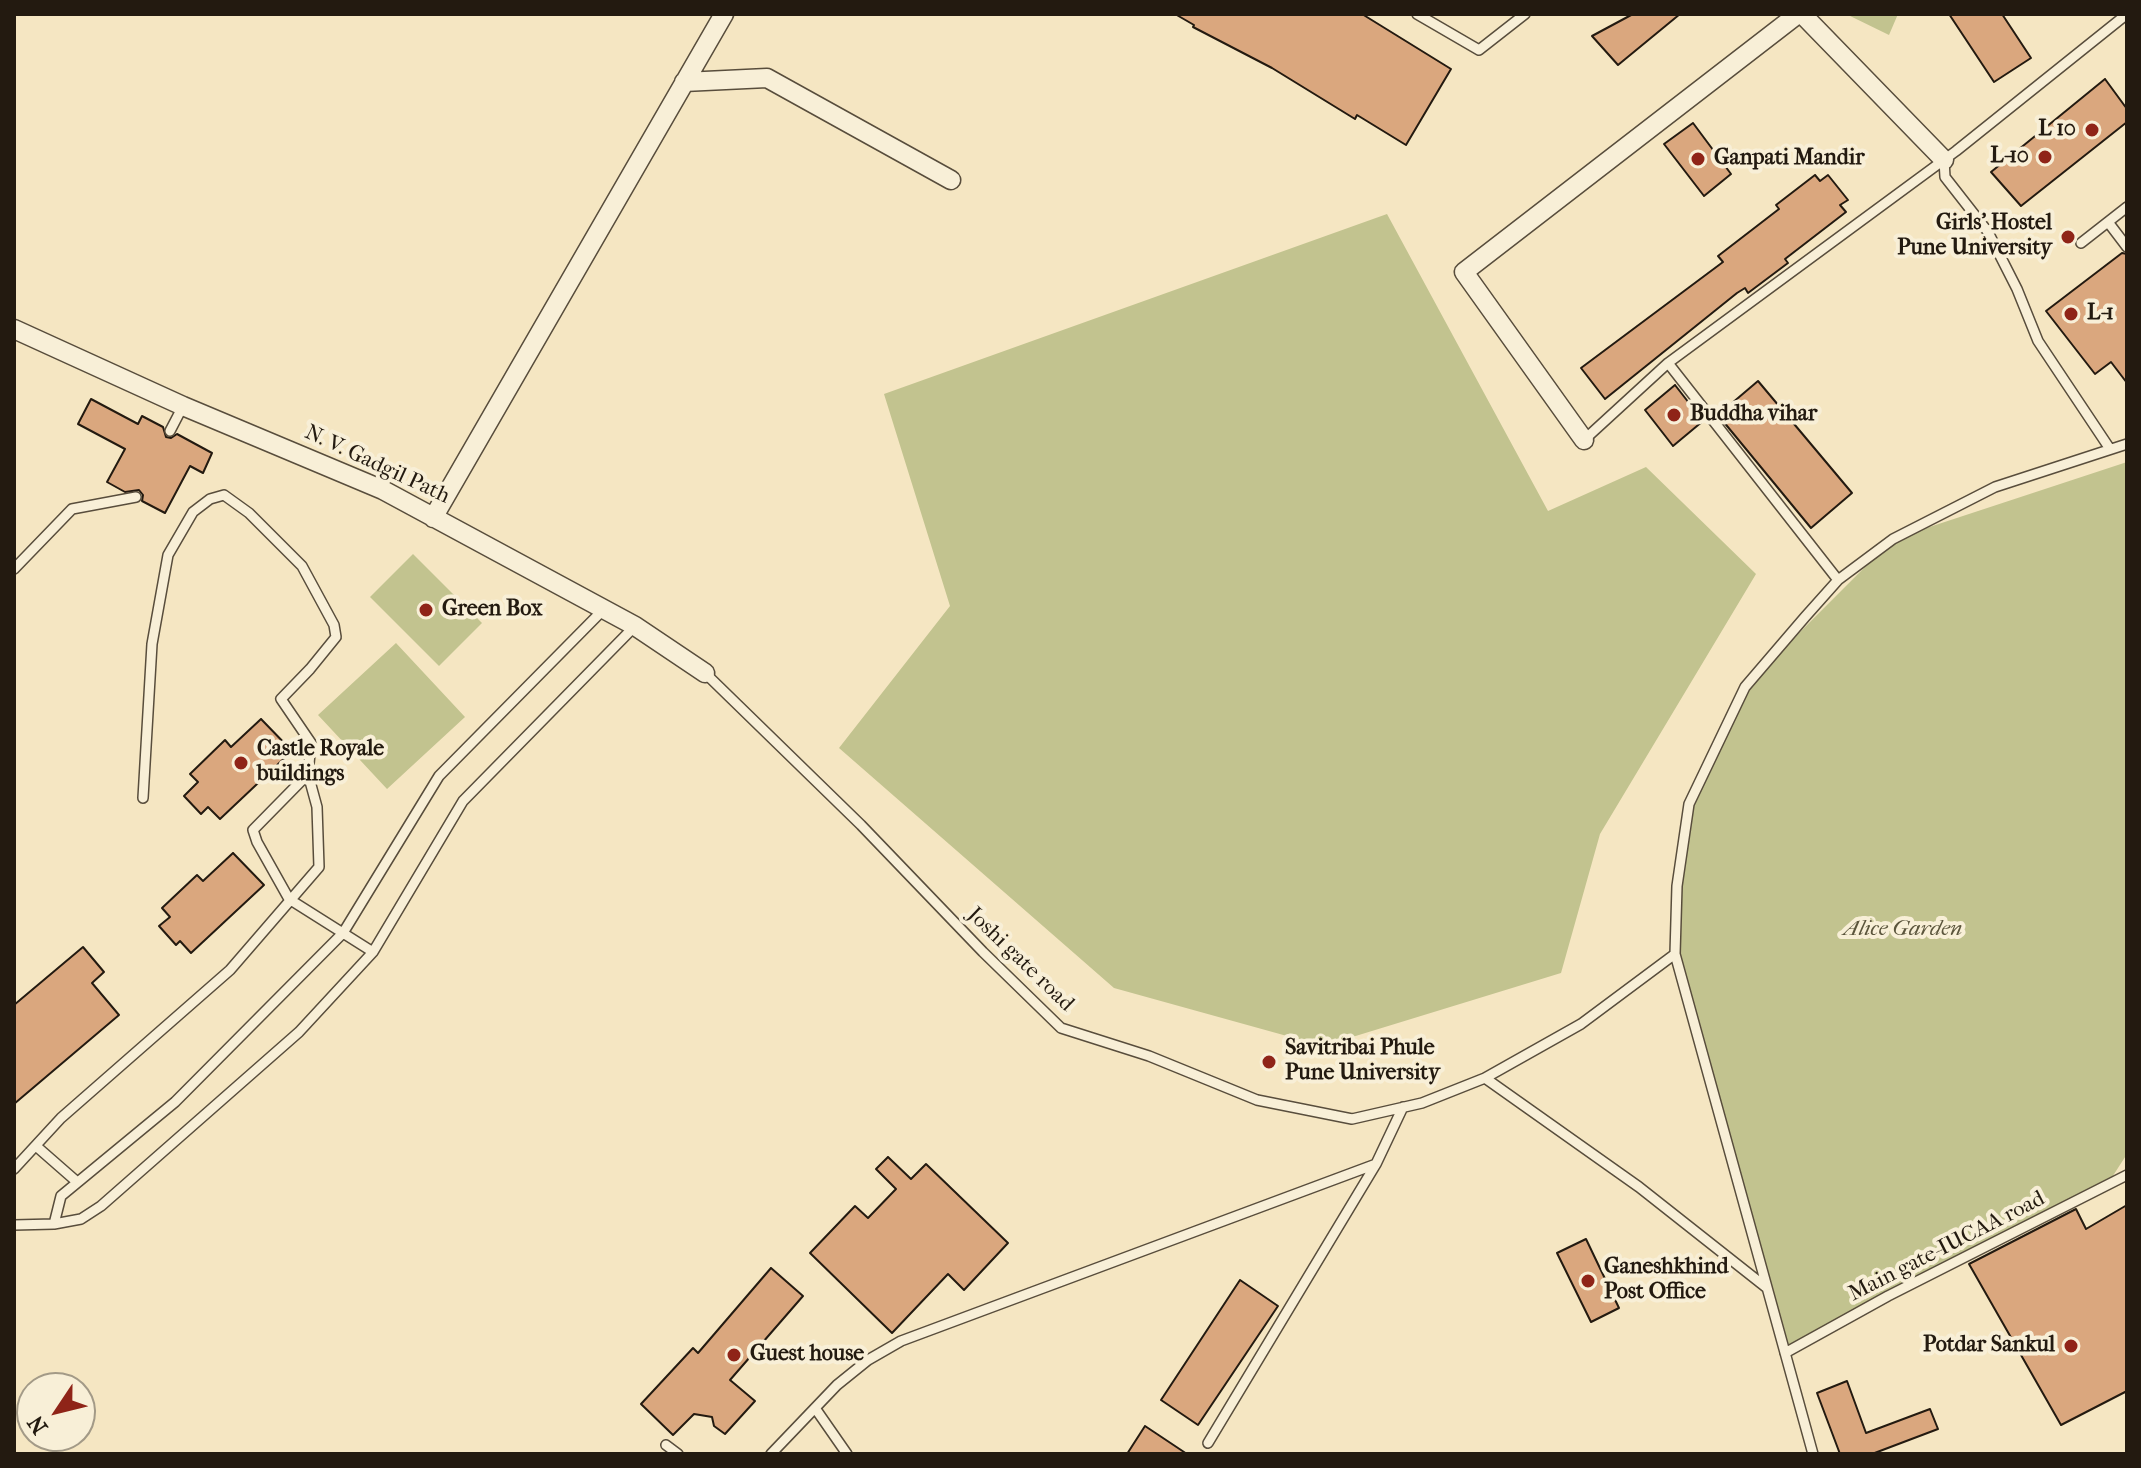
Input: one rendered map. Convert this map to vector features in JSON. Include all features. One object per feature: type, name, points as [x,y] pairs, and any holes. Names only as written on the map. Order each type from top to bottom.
[{"type":"street","points":[[433,518],[724,14]]},
{"type":"street","points":[[1584,440],[1464,272],[1800,14],[1944,160]]},
{"type":"street","points":[[684,82],[767,78],[951,180]]},
{"type":"street","name":"N. V. Gadgil Path","points":[[14,329],[183,406],[383,490],[635,626],[705,673]]},
{"type":"lane","points":[[1417,14],[1479,50],[1525,14]]},
{"type":"lane","points":[[1584,440],[1668,363],[1944,160],[2127,14]]},
{"type":"lane","points":[[1944,160],[1945,177],[1988,232],[2017,289],[2038,341],[2110,449]]},
{"type":"lane","points":[[2081,243],[2127,207]]},
{"type":"lane","points":[[2108,222],[2127,247]]},
{"type":"lane","points":[[1668,363],[1838,580]]},
{"type":"lane","points":[[170,431],[183,406]]},
{"type":"lane","points":[[1813,1454],[1675,954],[1677,886],[1689,804],[1745,687],[1838,580],[1893,539],[1995,487],[2127,444]]},
{"type":"lane","points":[[14,1169],[61,1118],[230,970],[319,867],[317,807],[308,774],[311,743],[281,699],[336,637],[334,625],[302,566],[249,513],[224,495],[210,499],[193,512],[168,555],[152,644],[143,798]]},
{"type":"lane","points":[[14,569],[72,509],[136,497]]},
{"type":"lane","points":[[54,1224],[61,1196],[175,1102],[343,933],[439,776],[604,609]]},
{"type":"lane","points":[[14,1225],[54,1224],[81,1219],[101,1206],[299,1032],[373,952],[463,801],[635,626]]},
{"type":"lane","name":"Joshi gate road","points":[[705,673],[861,825],[1061,1028],[1149,1056],[1257,1100],[1352,1119],[1422,1103],[1485,1078],[1581,1024],[1675,954]]},
{"type":"lane","points":[[308,774],[253,830],[257,842],[289,899],[373,952]]},
{"type":"lane","points":[[1485,1078],[1639,1187],[1767,1288]]},
{"type":"lane","points":[[1208,1443],[1376,1164],[1403,1107]]},
{"type":"lane","points":[[36,1146],[76,1181]]},
{"type":"lane","points":[[771,1454],[837,1385],[868,1360],[901,1341],[1376,1164]]},
{"type":"lane","name":"Main gate-IUCAA road","points":[[1785,1353],[1888,1296],[2127,1175]]},
{"type":"lane","points":[[815,1408],[847,1454]]},
{"type":"lane","points":[[666,1445],[678,1454]]},
{"type":"green space","points":[[1846,14],[1898,14],[1889,35]]},
{"type":"green space","points":[[1387,214],[1548,511],[1646,467],[1756,574],[1600,834],[1561,973],[1323,1046],[1114,988],[839,748],[950,606],[884,394]]},
{"type":"green space","name":"Alice Garden","points":[[2127,462],[2127,1154],[2107,1185],[1785,1353],[1675,954],[1689,804],[1745,687],[1893,539]]},
{"type":"green space","name":"Green Box","points":[[413,554],[482,623],[439,666],[370,597]]},
{"type":"green space","points":[[396,643],[465,717],[387,789],[318,715]]},
{"type":"building","points":[[1175,14],[1362,14],[1451,69],[1406,145],[1357,115],[1355,119]]},
{"type":"building","points":[[1633,14],[1680,14],[1618,65],[1592,36]]},
{"type":"building","points":[[1949,14],[2002,14],[2031,58],[1994,82]]},
{"type":"building","name":"L-10","points":[[2105,79],[2127,109],[2127,122],[2021,206],[1991,172]]},
{"type":"building","name":"Ganpati Mandir","points":[[1693,123],[1731,174],[1704,196],[1664,144]]},
{"type":"building","points":[[1815,175],[1820,181],[1828,175],[1848,200],[1840,205],[1846,212],[1785,259],[1788,263],[1748,293],[1745,288],[1737,293],[1605,399],[1581,368],[1723,262],[1718,256],[1779,209],[1776,205]]},
{"type":"building","name":"L-1","points":[[2122,253],[2127,254],[2127,383],[2111,362],[2095,374],[2046,311]]},
{"type":"building","points":[[1758,381],[1852,493],[1811,528],[1718,415]]},
{"type":"building","name":"Buddha vihar","points":[[1675,385],[1703,421],[1673,446],[1645,410]]},
{"type":"building","points":[[91,399],[138,424],[142,416],[163,427],[166,437],[177,434],[212,453],[203,473],[190,466],[165,513],[142,501],[143,495],[139,490],[125,492],[107,482],[125,449],[78,424]]},
{"type":"building","name":"Castle Royale buildings","points":[[261,719],[292,751],[220,819],[208,807],[201,814],[184,796],[198,782],[190,774],[225,740],[231,747]]},
{"type":"building","points":[[233,853],[264,885],[191,953],[180,941],[176,945],[159,926],[170,917],[162,908],[197,875],[203,881]]},
{"type":"building","points":[[83,947],[104,972],[92,983],[119,1015],[14,1104],[14,1005]]},
{"type":"building","points":[[888,1157],[911,1179],[926,1164],[1008,1243],[964,1290],[948,1274],[892,1333],[810,1253],[855,1206],[868,1218],[896,1189],[876,1169]]},
{"type":"building","name":"Potdar Sankul","points":[[2127,1205],[2127,1391],[2061,1425],[1969,1264],[2076,1209],[2086,1229]]},
{"type":"building","name":"Ganeshkhind Post Office","points":[[1586,1239],[1619,1308],[1591,1322],[1557,1253]]},
{"type":"building","points":[[771,1268],[803,1296],[730,1380],[755,1401],[725,1434],[714,1426],[712,1417],[694,1414],[673,1435],[641,1404],[693,1348],[698,1353]]},
{"type":"building","points":[[1240,1280],[1278,1306],[1198,1425],[1161,1400]]},
{"type":"building","points":[[1847,1381],[1866,1433],[1930,1409],[1938,1429],[1872,1454],[1840,1454],[1817,1393]]},
{"type":"building","points":[[1145,1426],[1187,1454],[1127,1454]]},
{"type":"place","name":"L 10","points":[[2092,130]]},
{"type":"place","name":"L-10","points":[[2045,157]]},
{"type":"place","name":"Ganpati Mandir","points":[[1698,159]]},
{"type":"place","name":"Girls' Hostel Pune University","points":[[2068,237]]},
{"type":"place","name":"L-1","points":[[2071,314]]},
{"type":"place","name":"Buddha vihar","points":[[1674,415]]},
{"type":"place","name":"Green Box","points":[[426,610]]},
{"type":"place","name":"Castle Royale buildings","points":[[241,763]]},
{"type":"place","name":"Savitribai Phule Pune University","points":[[1269,1062]]},
{"type":"place","name":"Ganeshkhind Post Office","points":[[1588,1281]]},
{"type":"place","name":"Potdar Sankul","points":[[2071,1346]]},
{"type":"place","name":"Guest house","points":[[734,1355]]}]
